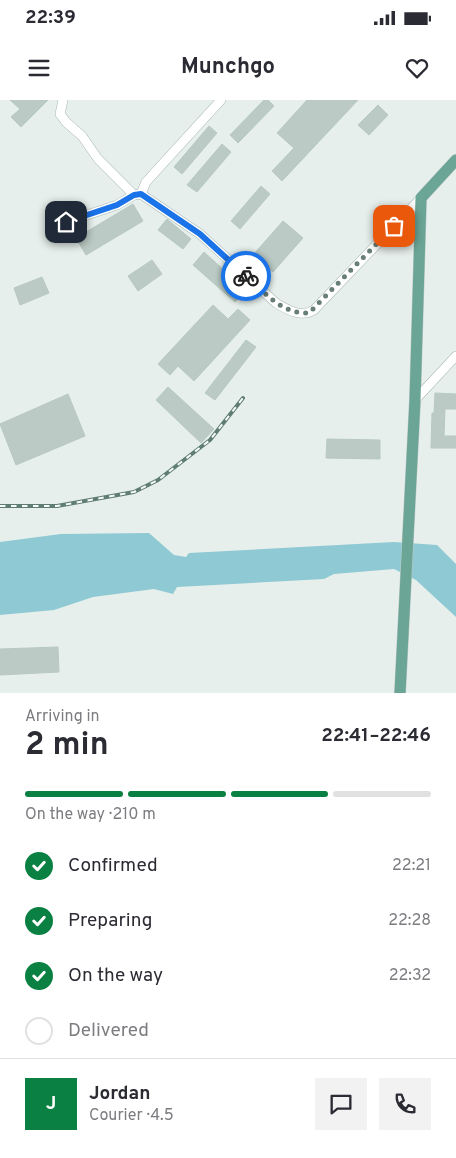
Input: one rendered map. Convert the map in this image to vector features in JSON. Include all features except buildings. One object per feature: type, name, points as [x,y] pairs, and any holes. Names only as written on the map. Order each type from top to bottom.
[{"type":"main road","points":[[400,693],[415,400],[421,198],[456,160]]},
{"type":"street","points":[[63,100],[60,114],[82,136],[98,159],[138,194],[200,234],[276,302],[289,311],[302,313],[314,310],[421,198]]},
{"type":"street","points":[[66,222],[117,205],[138,194],[146,182],[221,100]]},
{"type":"street","points":[[415,400],[456,356]]},
{"type":"water","points":[[149,533],[174,555],[186,557],[189,553],[394,542],[437,545],[456,564],[456,617],[416,580],[394,569],[334,574],[324,579],[177,587],[173,594],[154,589],[93,597],[54,610],[0,615],[0,542],[61,534]]},
{"type":"railway","points":[[0,506],[57,506],[134,492],[158,480],[210,440],[243,398]]},
{"type":"way so far","points":[[246,276],[289,311],[309,313],[394,226]]},
{"type":"route","points":[[66,222],[117,205],[134,195],[141,194],[151,198],[200,234],[246,276]]}]
